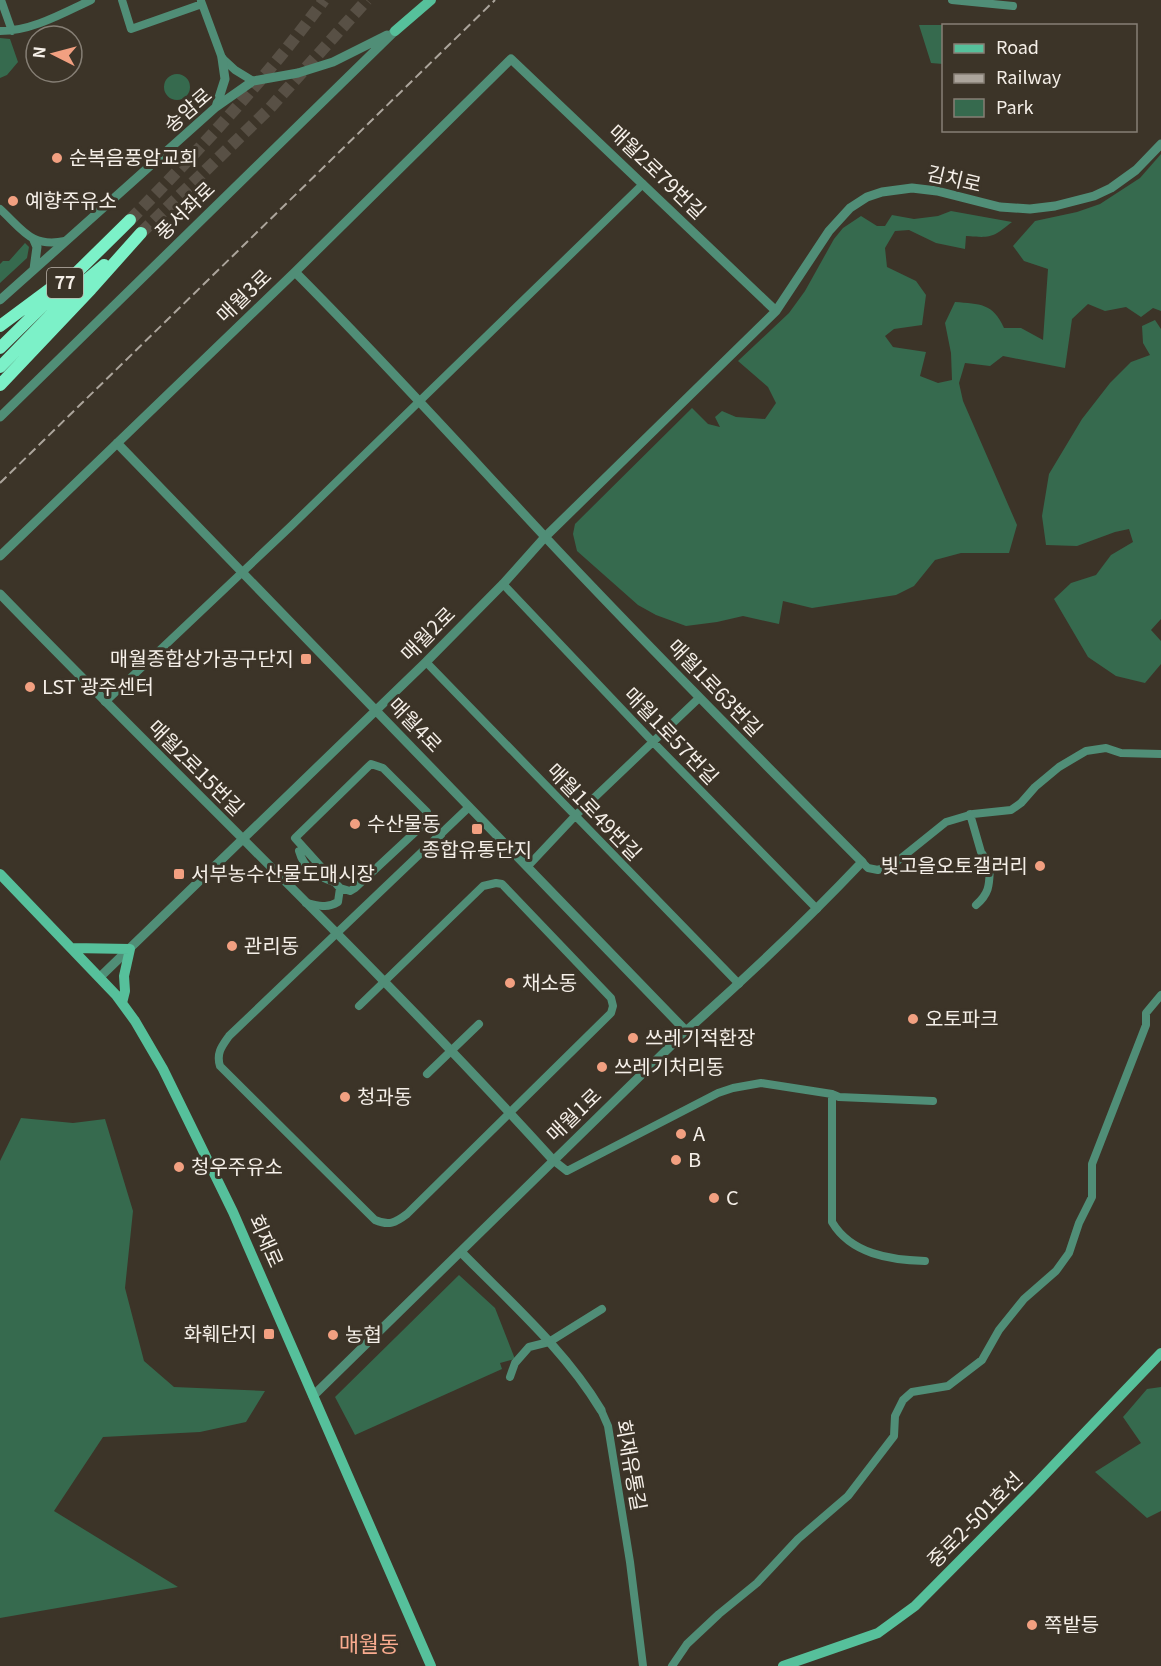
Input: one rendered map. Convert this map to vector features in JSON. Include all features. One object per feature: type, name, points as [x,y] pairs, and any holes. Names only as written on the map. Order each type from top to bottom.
[{"type":"highway","name":"77","points":[[0,348],[130,220]]},
{"type":"highway","name":"77","points":[[0,366],[77,288],[141,233],[0,385]]},
{"type":"highway","points":[[0,326],[84,264]]},
{"type":"main road","name":"송암로","points":[[395,31],[430,0]]},
{"type":"main road","name":"회재로","points":[[0,874],[122,1002],[146,1038],[175,1090],[233,1212],[431,1666]]},
{"type":"main road","points":[[72,948],[130,949],[124,976],[125,991],[122,1002]]},
{"type":"main road","name":"중로2-501호선","points":[[783,1666],[878,1633],[915,1606],[1161,1353]]},
{"type":"street","points":[[1,0],[12,31]]},
{"type":"street","points":[[65,0],[69,10]]},
{"type":"street","points":[[0,31],[12,31],[37,24],[91,0]]},
{"type":"street","points":[[122,0],[131,29],[201,2],[222,58],[225,80],[216,107]]},
{"type":"street","points":[[952,0],[1013,6]]},
{"type":"street","name":"송암로","points":[[0,300],[216,107],[253,81],[298,73],[333,62],[395,31]]},
{"type":"street","name":"풍서좌로","points":[[0,417],[395,31]]},
{"type":"street","points":[[222,58],[235,70],[253,81]]},
{"type":"street","name":"매월2로79번길","points":[[512,59],[776,311]]},
{"type":"street","name":"매월3로","points":[[0,556],[512,59]]},
{"type":"street","name":"김치로","points":[[776,311],[829,231],[850,208],[867,197],[898,188],[912,188],[937,191],[1000,207],[1030,209],[1055,206],[1094,196],[1111,188],[1136,170],[1161,144]]},
{"type":"street","points":[[105,702],[644,184]]},
{"type":"street","points":[[0,209],[34,240],[37,247],[34,269]]},
{"type":"street","points":[[34,240],[50,244],[65,241]]},
{"type":"street","name":"매월1로63번길","points":[[295,272],[699,698],[862,862]]},
{"type":"street","name":"매월2로","points":[[100,977],[426,662],[503,584],[545,537],[776,311]]},
{"type":"street","name":"매월4로","points":[[117,443],[686,1031]]},
{"type":"street","name":"매월1로57번길","points":[[503,584],[653,742],[817,909]]},
{"type":"street","name":"매월2로15번길","points":[[0,594],[385,981],[553,1160]]},
{"type":"street","name":"매월1로49번길","points":[[426,662],[739,984]]},
{"type":"street","points":[[528,866],[575,816],[699,698]]},
{"type":"street","points":[[862,862],[873,870],[887,867],[946,822],[970,814],[1011,810],[1017,807],[1035,786],[1059,767],[1076,755],[1093,748],[1106,748],[1135,755],[1161,754]]},
{"type":"street","points":[[299,851],[301,859],[316,876],[338,885],[350,891],[426,822],[427,812],[383,768],[371,764],[295,838],[338,885],[338,902],[332,906],[306,903]]},
{"type":"street","points":[[359,1006],[483,886],[496,883],[502,884],[611,998],[613,1006],[608,1017],[397,1222],[382,1224],[362,1209],[225,1073],[218,1059],[219,1051],[229,1036],[470,807]]},
{"type":"street","points":[[970,814],[981,852],[990,865],[988,890],[985,897],[976,905]]},
{"type":"street","points":[[426,822],[441,835]]},
{"type":"street","name":"매월1로","points":[[313,1396],[686,1031],[817,909],[862,862]]},
{"type":"street","points":[[672,1666],[687,1644],[757,1583],[798,1539],[848,1496],[894,1436],[896,1416],[903,1400],[912,1392],[948,1386],[982,1360],[999,1330],[1024,1299],[1056,1271],[1069,1253],[1079,1223],[1092,1197],[1092,1164],[1146,1025],[1146,1013],[1161,995]]},
{"type":"street","points":[[427,1074],[478,1024]]},
{"type":"street","points":[[553,1160],[567,1171],[718,1093],[761,1083],[839,1097],[933,1101]]},
{"type":"street","points":[[832,1094],[832,1222],[837,1232],[870,1253],[887,1258],[925,1261]]},
{"type":"street","name":"회재유통길","points":[[461,1252],[549,1342],[602,1410],[608,1426],[644,1666]]},
{"type":"street","points":[[510,1377],[521,1354],[529,1347],[549,1342],[602,1309]]},
{"type":"green space","points":[[919,25],[942,25],[942,64],[931,63]]},
{"type":"green space","points":[[0,38],[10,39],[18,62],[7,75],[0,78]]},
{"type":"green space","points":[[177,74],[186,78],[190,87],[186,96],[177,100],[168,96],[164,87],[168,78]]},
{"type":"green space","points":[[1161,154],[1161,311],[1153,308],[1141,317],[1126,307],[1105,311],[1088,304],[1072,319],[1065,368],[1003,356],[990,366],[965,363],[959,383],[963,401],[1017,525],[1009,553],[961,553],[935,560],[914,586],[896,595],[812,608],[783,601],[779,624],[743,616],[686,626],[656,615],[638,605],[577,551],[573,534],[575,524],[692,408],[708,424],[720,427],[715,417],[722,411],[736,417],[765,419],[776,403],[768,387],[738,361],[789,313],[843,228],[861,216],[877,226],[885,226],[892,215],[914,219],[938,216],[951,211],[1012,222],[991,236],[966,236],[965,249],[936,243],[909,230],[895,231],[885,248],[887,267],[916,281],[926,295],[922,325],[894,329],[885,336],[893,347],[926,352],[920,376],[938,383],[952,380],[951,353],[945,323],[955,302],[985,306],[995,314],[1004,328],[1021,328],[1043,340],[1048,269],[1024,261],[1013,246],[1035,221],[1077,212],[1100,204],[1140,178]]},
{"type":"green space","points":[[25,243],[29,247],[27,258],[0,283],[0,264],[3,261],[9,261]]},
{"type":"green space","points":[[1155,320],[1161,329],[1161,619],[1151,630],[1161,641],[1161,664],[1145,683],[1116,676],[1088,657],[1054,599],[1071,583],[1096,575],[1111,555],[1133,542],[1129,529],[1077,546],[1046,545],[1042,516],[1049,474],[1082,419],[1110,383],[1131,362],[1150,355],[1143,343],[1142,326]]},
{"type":"green space","points":[[21,1118],[73,1123],[105,1119],[133,1211],[125,1288],[144,1361],[174,1387],[265,1391],[246,1422],[200,1432],[103,1437],[54,1511],[178,1587],[0,1618],[0,1161]]},
{"type":"green space","points":[[459,1275],[495,1308],[515,1359],[500,1363],[502,1369],[355,1435],[335,1397]]},
{"type":"green space","points":[[1161,1387],[1161,1511],[1147,1518],[1095,1472],[1141,1443],[1123,1417],[1147,1389]]},
{"type":"tunnel","points":[[130,220],[231,113],[279,58],[324,0]]},
{"type":"tunnel","points":[[141,233],[270,108],[367,0]]},
{"type":"railway","points":[[0,483],[495,0]]},
{"type":"place","name":"순복음풍암교회","points":[[57,158]]},
{"type":"place","name":"예향주유소","points":[[13,201]]},
{"type":"place","name":"매월종합상가공구단지","points":[[306,659]]},
{"type":"place","name":"LST 광주센터","points":[[30,687]]},
{"type":"place","name":"수산물동","points":[[355,824]]},
{"type":"place","name":"종합유통단지","points":[[477,829]]},
{"type":"place","name":"빛고을오토갤러리","points":[[1040,866]]},
{"type":"place","name":"서부농수산물도매시장","points":[[179,874]]},
{"type":"place","name":"관리동","points":[[232,946]]},
{"type":"place","name":"채소동","points":[[510,983]]},
{"type":"place","name":"오토파크","points":[[913,1019]]},
{"type":"place","name":"쓰레기적환장","points":[[633,1038]]},
{"type":"place","name":"쓰레기처리동","points":[[602,1067]]},
{"type":"place","name":"청과동","points":[[345,1097]]},
{"type":"place","name":"A","points":[[681,1134]]},
{"type":"place","name":"B","points":[[676,1160]]},
{"type":"place","name":"청우주유소","points":[[179,1167]]},
{"type":"place","name":"C","points":[[714,1198]]},
{"type":"place","name":"화훼단지","points":[[269,1334]]},
{"type":"place","name":"농협","points":[[333,1335]]},
{"type":"place","name":"쪽밭등","points":[[1032,1625]]},
{"type":"district","name":"매월동","points":[[369,1644]]}]
